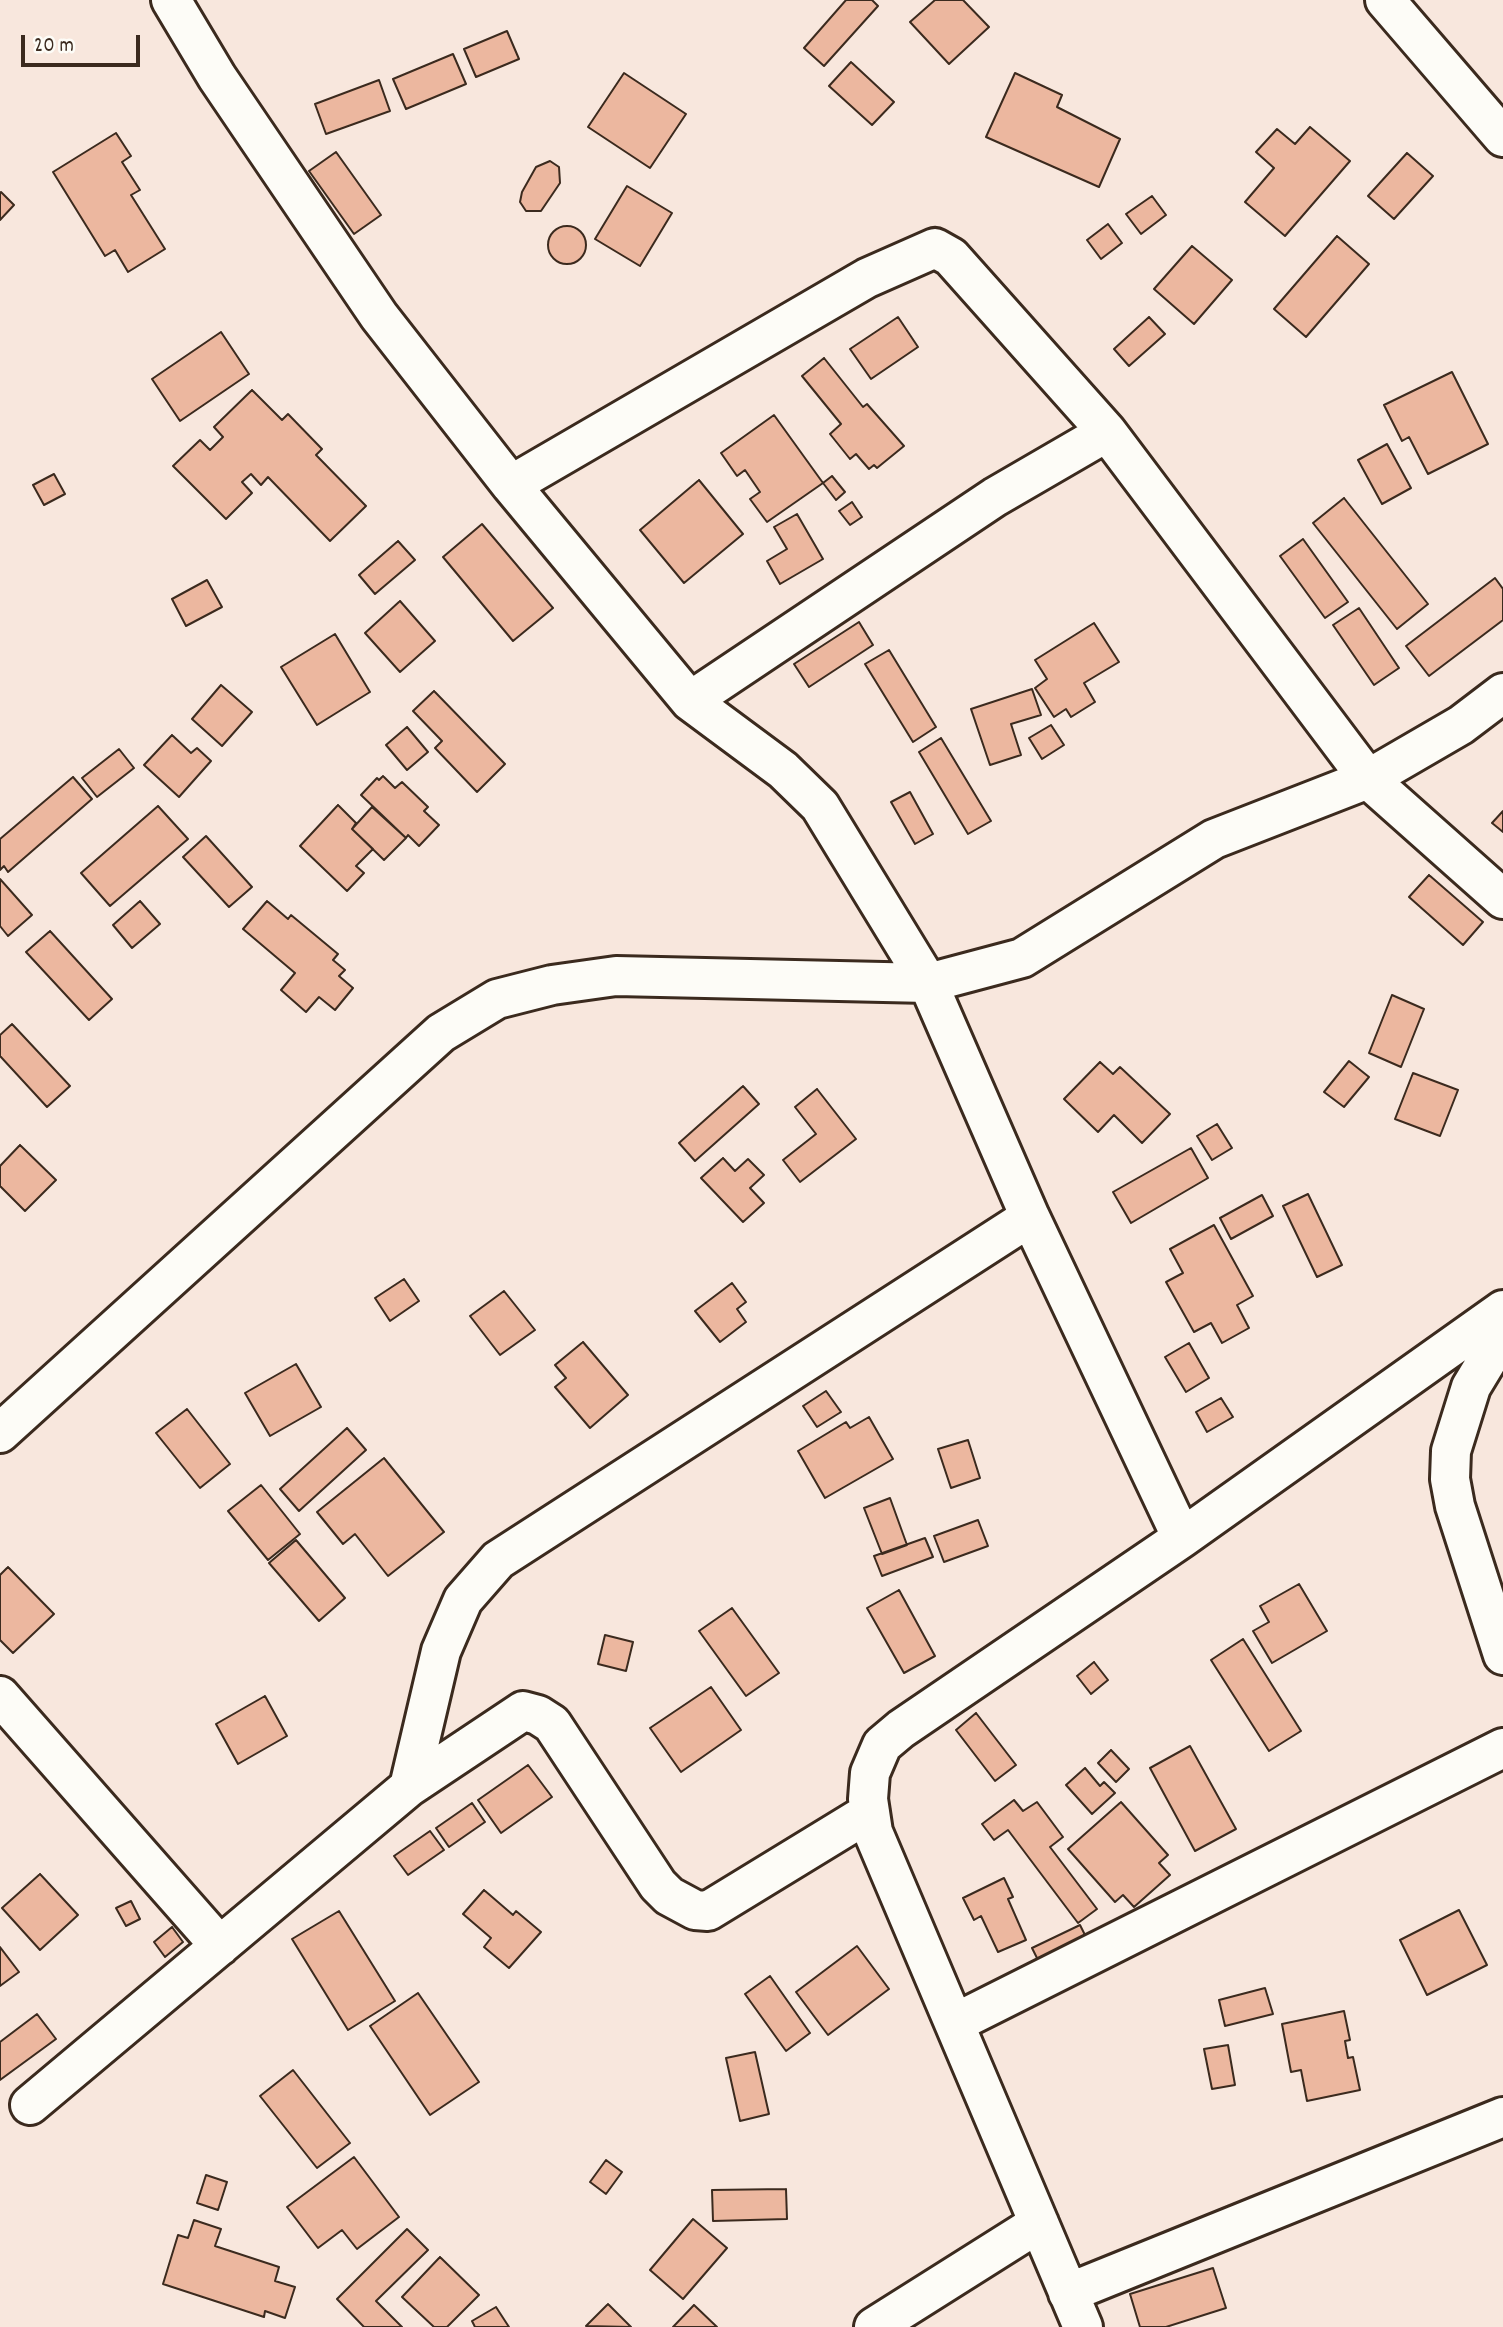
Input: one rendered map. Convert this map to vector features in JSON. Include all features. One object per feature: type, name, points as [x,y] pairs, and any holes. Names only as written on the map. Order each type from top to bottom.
[{"type":"street","points":[[171,0],[217,77],[379,316],[511,485],[690,701],[774,762],[820,806],[928,983],[1030,1217],[1182,1538]]},
{"type":"street","points":[[1385,0],[1503,137]]},
{"type":"street","points":[[511,485],[867,278],[934,248],[951,257],[1107,432],[1368,779],[1503,899]]},
{"type":"street","points":[[690,701],[995,496],[1107,432]]},
{"type":"street","points":[[0,1433],[441,1032],[497,999],[552,985],[616,976],[928,983],[1022,958],[1214,839],[1368,779],[1461,725],[1503,693]]},
{"type":"street","points":[[409,1787],[441,1651],[463,1600],[498,1560],[1030,1217]]},
{"type":"street","points":[[1503,1310],[1182,1538],[901,1729],[882,1745],[870,1773],[873,1832],[1076,2310],[1503,2117]]},
{"type":"street","points":[[1503,1334],[1471,1387],[1451,1451],[1450,1479],[1455,1506],[1503,1655]]},
{"type":"street","points":[[0,1696],[220,1946]]},
{"type":"street","points":[[30,2105],[256,1919],[409,1787],[523,1711],[538,1715],[552,1724],[658,1885],[681,1904],[708,1911],[870,1812]]},
{"type":"street","points":[[955,2023],[1503,1748]]},
{"type":"street","points":[[874,2327],[1040,2223]]},
{"type":"building","points":[[846,0],[872,0],[878,6],[824,66],[804,48]]},
{"type":"building","points":[[935,0],[963,0],[989,27],[949,64],[910,22]]},
{"type":"building","points":[[507,31],[519,59],[476,77],[464,49]]},
{"type":"building","points":[[453,54],[466,84],[406,109],[393,79]]},
{"type":"building","points":[[851,62],[894,102],[872,125],[829,86]]},
{"type":"building","points":[[624,73],[686,114],[650,168],[588,127]]},
{"type":"building","points":[[1015,73],[1062,95],[1057,107],[1120,139],[1099,187],[986,137]]},
{"type":"building","points":[[379,80],[390,111],[326,134],[315,104]]},
{"type":"building","points":[[1310,127],[1350,161],[1285,236],[1245,202],[1274,168],[1256,152],[1277,129],[1295,144]]},
{"type":"building","points":[[116,133],[131,156],[122,162],[140,190],[131,195],[165,249],[128,272],[115,250],[105,256],[53,172]]},
{"type":"building","points":[[336,152],[381,215],[354,234],[309,171]]},
{"type":"building","points":[[1407,153],[1433,176],[1394,219],[1368,196]]},
{"type":"building","points":[[550,161],[559,167],[560,183],[541,211],[526,211],[520,202],[522,192],[536,167]]},
{"type":"building","points":[[627,186],[672,213],[640,266],[595,239]]},
{"type":"building","points":[[0,193],[14,205],[0,220]]},
{"type":"building","points":[[1152,196],[1166,215],[1141,234],[1126,214]]},
{"type":"building","points":[[1108,224],[1122,243],[1101,259],[1087,240]]},
{"type":"building","points":[[567,226],[580,232],[586,245],[580,258],[567,264],[554,258],[548,245],[554,232]]},
{"type":"building","points":[[1337,236],[1369,264],[1306,337],[1274,309]]},
{"type":"building","points":[[1192,246],[1232,280],[1194,324],[1154,289]]},
{"type":"building","points":[[898,317],[918,347],[871,379],[850,349]]},
{"type":"building","points":[[1149,317],[1165,334],[1129,366],[1114,349]]},
{"type":"building","points":[[221,332],[249,374],[180,421],[152,379]]},
{"type":"building","points":[[824,358],[863,407],[867,404],[904,446],[877,468],[874,465],[869,469],[856,454],[850,459],[830,434],[841,424],[802,376]]},
{"type":"building","points":[[1452,372],[1488,444],[1428,474],[1409,437],[1402,441],[1384,405]]},
{"type":"building","points":[[252,390],[282,420],[288,414],[322,449],[316,455],[366,506],[330,541],[268,477],[261,485],[251,474],[242,482],[252,493],[226,519],[173,466],[200,440],[210,450],[223,437],[214,427]]},
{"type":"building","points":[[774,415],[823,483],[767,522],[750,499],[760,492],[745,470],[737,476],[721,453]]},
{"type":"building","points":[[1387,444],[1411,488],[1382,504],[1358,460]]},
{"type":"building","points":[[54,474],[65,494],[44,505],[33,485]]},
{"type":"building","points":[[832,476],[845,492],[836,500],[823,483]]},
{"type":"building","points":[[699,480],[743,534],[684,583],[640,530]]},
{"type":"building","points":[[1344,498],[1428,604],[1397,629],[1313,523]]},
{"type":"building","points":[[852,502],[862,517],[850,525],[839,511]]},
{"type":"building","points":[[797,514],[823,559],[780,584],[767,561],[787,549],[774,527]]},
{"type":"building","points":[[482,524],[553,608],[513,641],[443,557]]},
{"type":"building","points":[[1303,539],[1348,602],[1325,618],[1280,556]]},
{"type":"building","points":[[398,541],[415,560],[375,594],[359,575]]},
{"type":"building","points":[[1495,578],[1503,589],[1503,620],[1429,676],[1406,646]]},
{"type":"building","points":[[207,580],[222,607],[186,626],[172,599]]},
{"type":"building","points":[[400,601],[435,641],[400,672],[365,633]]},
{"type":"building","points":[[1359,608],[1399,668],[1374,685],[1333,625]]},
{"type":"building","points":[[859,622],[873,645],[809,687],[794,664]]},
{"type":"building","points":[[1094,623],[1119,662],[1084,683],[1095,702],[1071,717],[1066,709],[1054,717],[1035,688],[1047,679],[1035,660]]},
{"type":"building","points":[[335,634],[370,692],[317,725],[281,667]]},
{"type":"building","points":[[889,650],[936,727],[913,742],[865,664]]},
{"type":"building","points":[[221,685],[252,712],[222,746],[192,719]]},
{"type":"building","points":[[1032,689],[1041,715],[1011,724],[1021,755],[990,765],[971,709]]},
{"type":"building","points":[[434,691],[505,764],[477,792],[435,748],[442,741],[413,711]]},
{"type":"building","points":[[1051,725],[1064,745],[1042,759],[1029,738]]},
{"type":"building","points":[[407,727],[428,752],[407,770],[386,745]]},
{"type":"building","points":[[172,735],[191,753],[197,748],[211,761],[179,797],[144,765]]},
{"type":"building","points":[[941,738],[991,821],[968,834],[919,752]]},
{"type":"building","points":[[119,749],[134,768],[97,797],[82,778]]},
{"type":"building","points":[[383,776],[395,788],[402,782],[428,807],[424,811],[439,825],[419,846],[408,835],[406,838],[361,795],[377,778],[379,780]]},
{"type":"building","points":[[73,777],[92,799],[8,872],[4,866],[0,870],[0,839]]},
{"type":"building","points":[[910,792],[933,834],[915,844],[891,802]]},
{"type":"building","points":[[338,805],[356,823],[352,829],[373,849],[356,866],[364,873],[347,891],[300,846]]},
{"type":"building","points":[[158,806],[188,839],[110,906],[81,873]]},
{"type":"building","points":[[372,807],[406,838],[384,860],[352,829]]},
{"type":"building","points":[[1503,811],[1503,832],[1492,823]]},
{"type":"building","points":[[206,836],[252,887],[229,907],[183,857]]},
{"type":"building","points":[[1429,875],[1483,922],[1463,945],[1409,897]]},
{"type":"building","points":[[0,879],[32,915],[8,936],[0,926]]},
{"type":"building","points":[[140,901],[160,924],[132,948],[113,925]]},
{"type":"building","points":[[267,901],[288,919],[291,915],[338,954],[333,960],[345,970],[339,976],[353,988],[335,1010],[319,997],[306,1012],[281,990],[295,973],[243,929]]},
{"type":"building","points":[[50,931],[112,999],[89,1020],[26,952]]},
{"type":"building","points":[[1392,995],[1424,1009],[1401,1067],[1369,1053]]},
{"type":"building","points":[[12,1024],[70,1086],[47,1107],[0,1056],[0,1035]]},
{"type":"building","points":[[1349,1061],[1369,1077],[1344,1107],[1324,1092]]},
{"type":"building","points":[[1100,1062],[1113,1074],[1120,1067],[1170,1114],[1142,1143],[1114,1115],[1098,1132],[1064,1099]]},
{"type":"building","points":[[1413,1073],[1458,1090],[1440,1136],[1395,1119]]},
{"type":"building","points":[[743,1086],[759,1104],[695,1161],[679,1143]]},
{"type":"building","points":[[817,1089],[856,1139],[800,1182],[783,1160],[816,1134],[795,1107]]},
{"type":"building","points":[[1217,1124],[1232,1148],[1212,1160],[1197,1136]]},
{"type":"building","points":[[20,1145],[56,1180],[25,1211],[0,1186],[0,1166]]},
{"type":"building","points":[[1191,1148],[1208,1178],[1131,1223],[1113,1192]]},
{"type":"building","points":[[723,1158],[735,1171],[748,1159],[764,1175],[750,1188],[764,1203],[743,1222],[701,1178]]},
{"type":"building","points":[[1308,1194],[1342,1265],[1317,1277],[1283,1206]]},
{"type":"building","points":[[1262,1195],[1273,1216],[1231,1239],[1220,1218]]},
{"type":"building","points":[[1214,1225],[1253,1296],[1237,1305],[1249,1328],[1222,1343],[1211,1323],[1194,1332],[1166,1282],[1183,1273],[1170,1249]]},
{"type":"building","points":[[404,1279],[419,1301],[390,1321],[375,1298]]},
{"type":"building","points":[[732,1283],[746,1302],[737,1309],[746,1322],[720,1342],[695,1311]]},
{"type":"building","points":[[504,1291],[535,1330],[500,1355],[470,1316]]},
{"type":"building","points":[[583,1342],[628,1395],[590,1428],[555,1387],[566,1378],[555,1365]]},
{"type":"building","points":[[1189,1343],[1209,1378],[1186,1392],[1165,1357]]},
{"type":"building","points":[[296,1364],[321,1407],[270,1436],[245,1393]]},
{"type":"building","points":[[826,1391],[841,1412],[817,1427],[803,1406]]},
{"type":"building","points":[[1221,1398],[1233,1417],[1207,1432],[1196,1412]]},
{"type":"building","points":[[187,1409],[230,1464],[200,1488],[156,1433]]},
{"type":"building","points":[[869,1417],[893,1459],[825,1498],[798,1451],[846,1422],[850,1428]]},
{"type":"building","points":[[347,1428],[366,1450],[299,1511],[280,1489]]},
{"type":"building","points":[[968,1440],[980,1478],[951,1488],[938,1449]]},
{"type":"building","points":[[384,1458],[444,1532],[388,1576],[355,1534],[343,1544],[317,1512]]},
{"type":"building","points":[[261,1485],[300,1534],[268,1560],[228,1511]]},
{"type":"building","points":[[890,1498],[907,1545],[882,1554],[864,1508]]},
{"type":"building","points":[[978,1520],[988,1546],[944,1562],[934,1536]]},
{"type":"building","points":[[925,1538],[933,1557],[882,1576],[874,1556]]},
{"type":"building","points":[[296,1540],[345,1598],[319,1621],[269,1563]]},
{"type":"building","points":[[8,1567],[54,1614],[13,1653],[0,1640],[0,1575]]},
{"type":"building","points":[[1299,1584],[1327,1631],[1272,1663],[1253,1631],[1269,1622],[1260,1606]]},
{"type":"building","points":[[899,1590],[935,1656],[904,1673],[867,1608]]},
{"type":"building","points":[[732,1608],[779,1673],[746,1696],[699,1631]]},
{"type":"building","points":[[605,1635],[633,1642],[626,1671],[598,1664]]},
{"type":"building","points":[[1243,1639],[1301,1731],[1269,1751],[1211,1660]]},
{"type":"building","points":[[1094,1662],[1108,1680],[1091,1694],[1077,1676]]},
{"type":"building","points":[[711,1687],[741,1730],[681,1772],[650,1728]]},
{"type":"building","points":[[265,1696],[287,1736],[238,1764],[216,1724]]},
{"type":"building","points":[[976,1713],[1016,1765],[995,1781],[956,1730]]},
{"type":"building","points":[[1190,1746],[1236,1829],[1195,1851],[1150,1768]]},
{"type":"building","points":[[1111,1750],[1129,1769],[1116,1782],[1098,1763]]},
{"type":"building","points":[[528,1765],[552,1797],[501,1833],[478,1800]]},
{"type":"building","points":[[1085,1768],[1100,1786],[1104,1782],[1115,1793],[1092,1814],[1066,1785]]},
{"type":"building","points":[[1014,1800],[1023,1811],[1037,1802],[1063,1837],[1050,1847],[1097,1909],[1078,1923],[1008,1830],[994,1840],[982,1824]]},
{"type":"building","points":[[1121,1802],[1168,1855],[1159,1863],[1170,1875],[1134,1907],[1123,1895],[1115,1902],[1068,1849]]},
{"type":"building","points":[[472,1803],[485,1822],[449,1847],[436,1828]]},
{"type":"building","points":[[430,1831],[444,1850],[408,1875],[394,1856]]},
{"type":"building","points":[[40,1874],[78,1915],[40,1950],[2,1908]]},
{"type":"building","points":[[1004,1878],[1013,1897],[1008,1899],[1026,1940],[998,1952],[981,1916],[974,1920],[963,1898]]},
{"type":"building","points":[[484,1890],[513,1915],[516,1911],[541,1932],[509,1968],[484,1947],[491,1938],[463,1914]]},
{"type":"building","points":[[131,1901],[140,1919],[126,1926],[116,1908]]},
{"type":"building","points":[[1459,1910],[1487,1965],[1427,1995],[1400,1940]]},
{"type":"building","points":[[339,1911],[395,2001],[348,2030],[292,1939]]},
{"type":"building","points":[[1080,1925],[1088,1941],[1040,1964],[1032,1948]]},
{"type":"building","points":[[172,1927],[183,1942],[165,1957],[154,1942]]},
{"type":"building","points":[[857,1946],[889,1989],[828,2035],[796,1992]]},
{"type":"building","points":[[0,1947],[19,1972],[0,1986]]},
{"type":"building","points":[[770,1976],[810,2033],[786,2051],[745,1994]]},
{"type":"building","points":[[1265,1988],[1273,2014],[1225,2026],[1219,2000]]},
{"type":"building","points":[[418,1993],[479,2082],[430,2115],[370,2026]]},
{"type":"building","points":[[1344,2011],[1350,2040],[1345,2041],[1348,2058],[1353,2057],[1360,2090],[1307,2101],[1301,2070],[1291,2072],[1282,2024]]},
{"type":"building","points":[[37,2014],[56,2039],[0,2080],[0,2042]]},
{"type":"building","points":[[1228,2045],[1235,2085],[1212,2089],[1204,2049]]},
{"type":"building","points":[[755,2052],[769,2114],[740,2121],[726,2058]]},
{"type":"building","points":[[293,2070],[350,2143],[317,2168],[260,2096]]},
{"type":"building","points":[[354,2157],[399,2217],[357,2249],[342,2230],[318,2248],[287,2207]]},
{"type":"building","points":[[606,2160],[622,2172],[606,2194],[590,2182]]},
{"type":"building","points":[[206,2175],[227,2182],[218,2210],[197,2203]]},
{"type":"building","points":[[786,2189],[787,2219],[713,2221],[712,2190]]},
{"type":"building","points":[[693,2219],[727,2248],[683,2299],[650,2270]]},
{"type":"building","points":[[194,2220],[221,2229],[215,2246],[279,2267],[275,2281],[295,2287],[285,2318],[265,2311],[264,2317],[163,2284],[178,2235],[188,2238]]},
{"type":"building","points":[[407,2229],[428,2250],[376,2301],[402,2327],[364,2327],[337,2299]]},
{"type":"building","points":[[440,2257],[479,2295],[447,2327],[434,2327],[402,2297]]},
{"type":"building","points":[[1213,2268],[1226,2308],[1166,2327],[1140,2327],[1130,2294]]},
{"type":"building","points":[[608,2304],[631,2327],[586,2326]]},
{"type":"building","points":[[694,2305],[717,2327],[673,2327]]},
{"type":"building","points":[[496,2307],[509,2327],[475,2327],[472,2321]]}]
